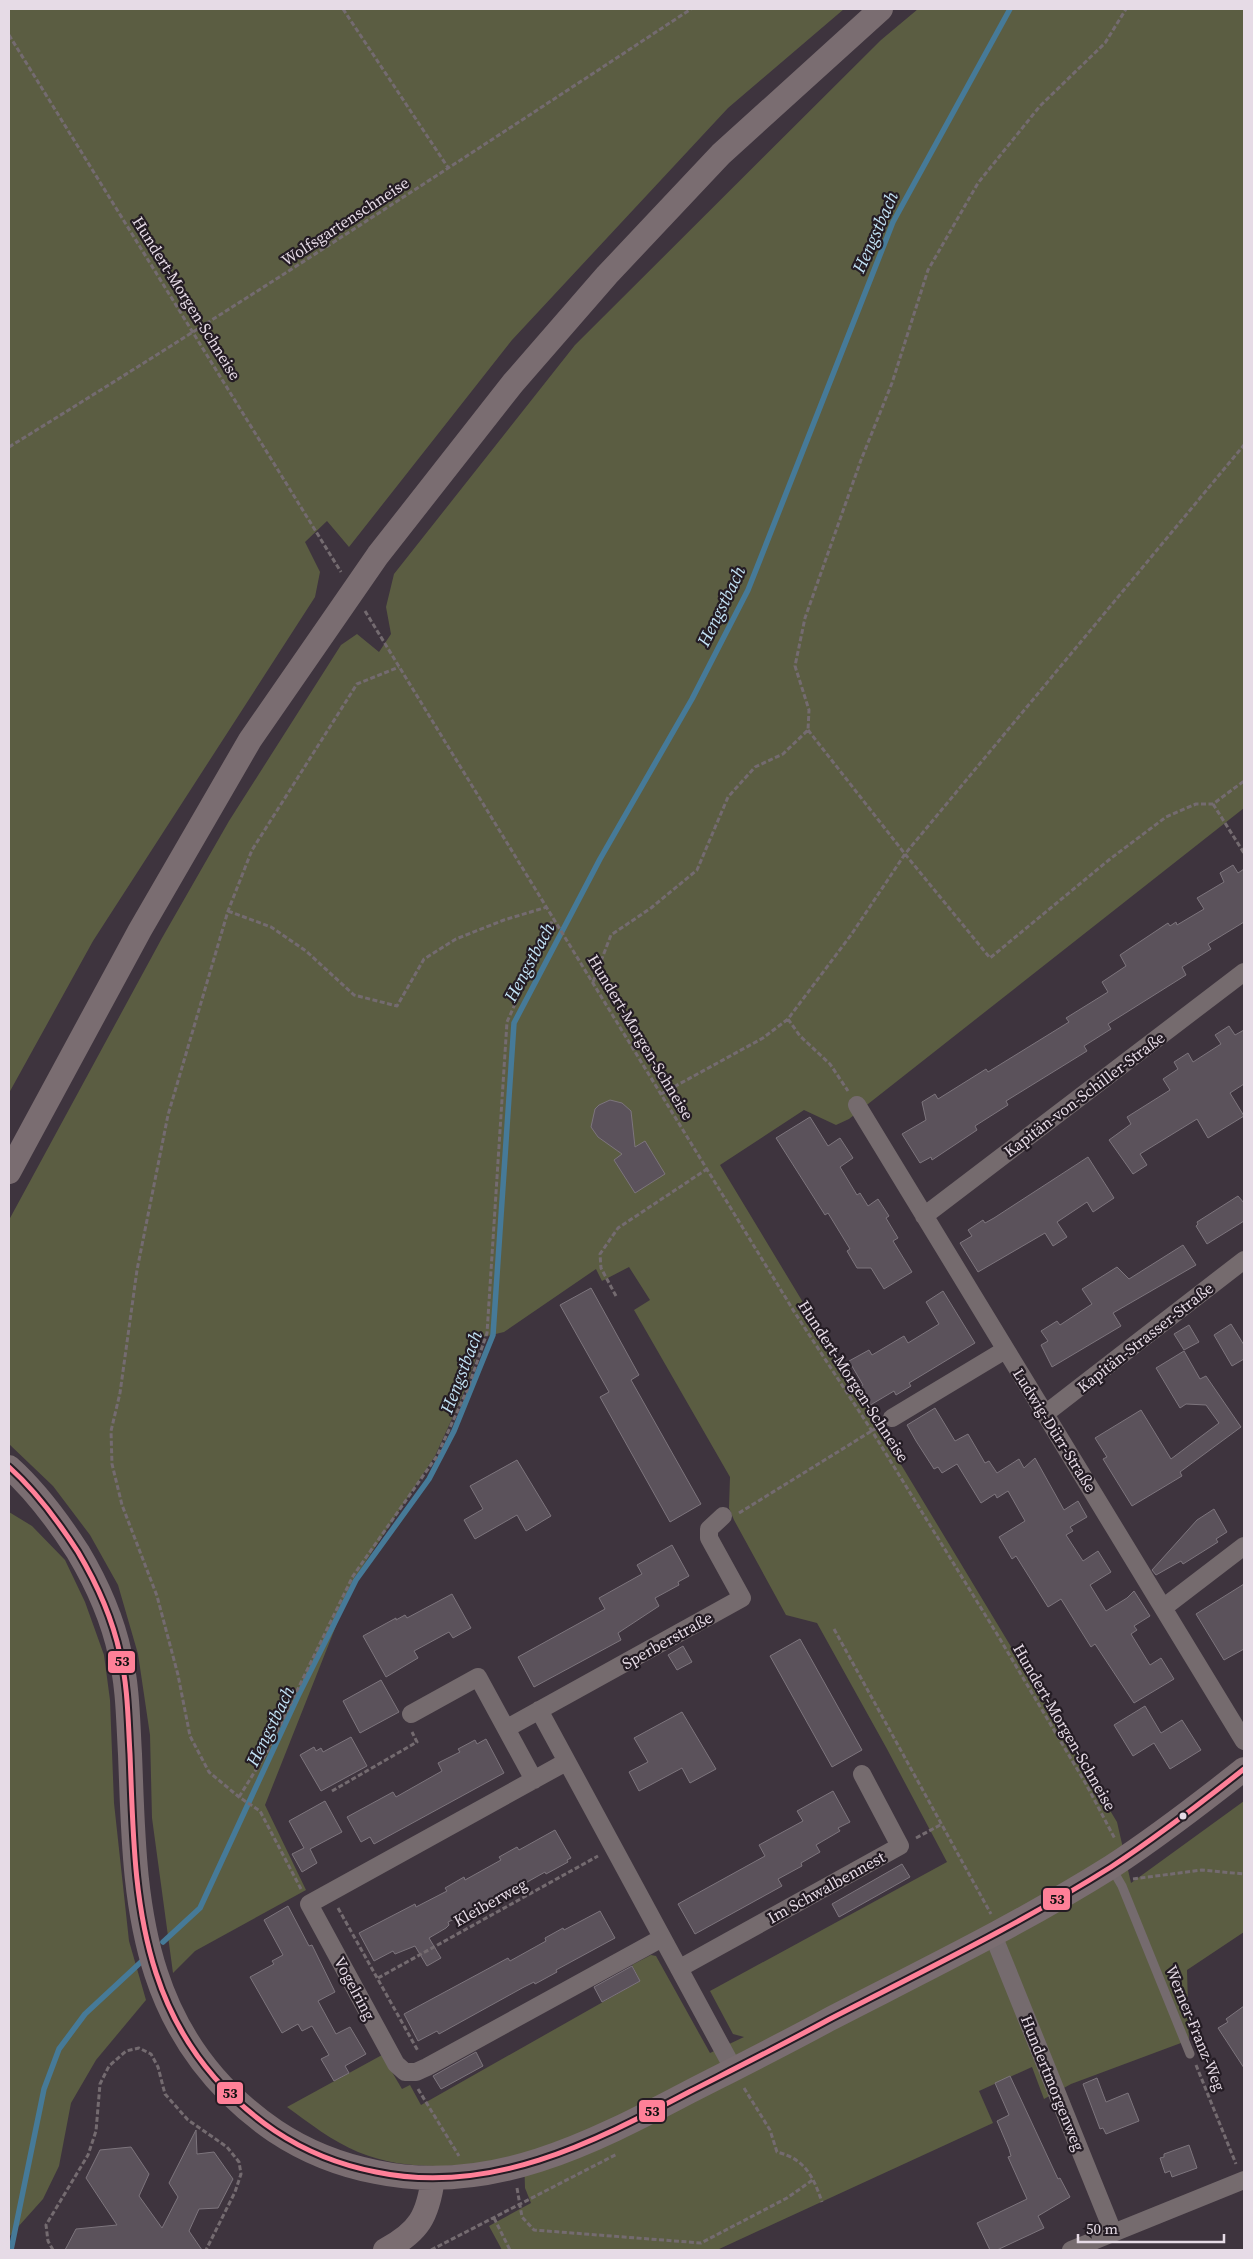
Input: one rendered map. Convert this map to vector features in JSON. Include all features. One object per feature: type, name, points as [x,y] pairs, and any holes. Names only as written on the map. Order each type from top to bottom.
[{"type":"street","points":[[9,1172],[169,878],[250,740],[378,555],[513,383],[607,275],[722,154],[881,9]]},
{"type":"street","name":"Kapitän-von-Schiller-Straße","points":[[924,1216],[1244,972]]},
{"type":"street","name":"Ludwig-Dürr-Straße","points":[[857,1105],[1244,1741]]},
{"type":"street","name":"Kapitän-Strasser-Straße","points":[[1046,1414],[1244,1260]]},
{"type":"street","name":"Ludwig-Dürr-Straße","points":[[892,1418],[1005,1350]]},
{"type":"street","points":[[9,1467],[37,1494],[61,1524],[102,1599],[120,1655],[128,1725],[134,1850],[145,1934],[168,2007],[184,2035],[215,2079],[262,2122],[290,2140],[320,2155],[375,2172],[400,2177],[472,2177],[513,2169],[548,2158],[599,2138],[734,2070],[992,1924],[1116,1877],[1152,1839],[1244,1769]]},
{"type":"street","points":[[9,1491],[22,1499],[76,1550]]},
{"type":"street","name":"Sperberstraße","points":[[507,1728],[742,1598],[709,1538],[709,1528],[723,1516]]},
{"type":"street","points":[[1163,1608],[1244,1546]]},
{"type":"street","points":[[411,1714],[478,1677],[534,1780]]},
{"type":"street","points":[[540,1710],[566,1762],[734,2070]]},
{"type":"street","points":[[309,1904],[566,1762]]},
{"type":"street","name":"Im Schwalbennest","points":[[680,1968],[900,1846],[862,1774]]},
{"type":"street","name":"Vogelring","points":[[309,1904],[396,2064],[405,2072]]},
{"type":"street","name":"Hundertmorgenweg","points":[[992,1924],[1108,2239]]},
{"type":"street","points":[[405,2072],[416,2072],[427,2067],[662,1938]]},
{"type":"street","points":[[1071,2250],[1108,2239],[1241,2173]]},
{"type":"street","points":[[385,2250],[410,2235],[422,2220],[431,2198],[433,2178]]},
{"type":"lane","name":"Werner-Franz-Weg","points":[[1116,1877],[1190,2054]]},
{"type":"path","points":[[344,9],[449,169]]},
{"type":"path","name":"Wolfsgartenschneise","points":[[9,447],[194,333],[449,169],[691,9]]},
{"type":"path","points":[[1126,9],[1105,43],[1040,106],[978,183],[928,270],[892,383],[861,460],[805,618],[795,666],[809,710],[808,730],[905,854],[990,958],[1110,859],[1166,817],[1196,804],[1213,804],[1244,781]]},
{"type":"path","name":"Hundert-Morgen-Schneise","points":[[9,35],[343,575]]},
{"type":"path","points":[[661,1094],[763,1038],[788,1019],[851,935],[905,854],[1244,445]]},
{"type":"path","points":[[240,1798],[267,1752],[353,1576],[437,1456],[468,1388],[487,1333],[507,1022],[555,920],[366,612]]},
{"type":"path","points":[[309,1904],[256,1806],[240,1798],[209,1772],[190,1736],[178,1675],[157,1596],[122,1505],[112,1464],[111,1431],[120,1393],[136,1270],[168,1115],[228,911],[252,850],[357,684],[400,667]]},
{"type":"path","points":[[593,982],[611,935],[651,908],[696,870],[728,797],[755,767],[783,754],[808,730]]},
{"type":"path","points":[[1213,804],[1244,853]]},
{"type":"path","points":[[228,911],[271,927],[306,951],[354,995],[397,1006],[424,959],[456,939],[504,920],[547,908]]},
{"type":"path","name":"Hundert-Morgen-Schneise","points":[[555,920],[795,1313],[872,1431],[1086,1784],[1115,1840]]},
{"type":"path","points":[[788,1019],[800,1036],[830,1064],[857,1105]]},
{"type":"path","points":[[616,1296],[601,1268],[600,1254],[618,1228],[707,1169]]},
{"type":"path","points":[[723,1516],[736,1514],[892,1418]]},
{"type":"path","points":[[834,1629],[942,1824],[992,1924]]},
{"type":"path","points":[[332,1791],[417,1742],[405,1718],[411,1714]]},
{"type":"path","points":[[900,1846],[942,1824]]},
{"type":"path","name":"Kleiberweg","points":[[378,1978],[614,1848]]},
{"type":"path","points":[[1132,1879],[1202,1870],[1244,1874]]},
{"type":"path","points":[[330,1892],[427,2067]]},
{"type":"path","points":[[53,2250],[48,2242],[46,2226],[88,2155],[96,2131],[100,2084],[109,2066],[126,2050],[139,2048],[151,2054],[158,2068],[166,2094],[188,2120],[227,2148],[238,2162],[241,2174],[235,2192],[206,2250]]},
{"type":"path","name":"Werner-Franz-Weg","points":[[1190,2054],[1241,2173]]},
{"type":"path","points":[[405,2072],[472,2177]]},
{"type":"path","points":[[736,2094],[744,2089],[770,2130],[777,2152],[793,2156],[814,2179],[822,2202]]},
{"type":"path","points":[[432,2250],[623,2151]]},
{"type":"path","points":[[513,2169],[522,2217],[534,2230],[701,2243],[743,2219],[787,2198],[814,2179]]},
{"type":"path","points":[[494,2218],[510,2250]]},
{"type":"green space","points":[[9,9],[844,9],[728,108],[512,340],[349,547],[327,521],[305,542],[320,572],[315,597],[93,941],[9,1093]]},
{"type":"green space","points":[[918,9],[1244,9],[1244,808],[849,1119],[836,1125],[804,1110],[720,1165],[1117,1822],[1131,1883],[1244,1801],[1244,1932],[1187,1970],[1189,2040],[1071,2084],[1044,2099],[1032,2067],[979,2091],[993,2123],[717,2250],[502,2250],[489,2226],[531,2203],[525,2188],[524,2156],[482,2163],[441,2166],[420,2166],[378,2159],[339,2143],[287,2107],[382,2055],[402,2089],[410,2085],[421,2105],[640,1981],[632,1965],[651,1955],[656,1956],[710,2053],[744,2037],[733,2034],[710,1991],[947,1862],[817,1623],[786,1615],[734,1520],[729,1508],[730,1477],[634,1310],[650,1300],[629,1267],[602,1281],[596,1269],[504,1332],[483,1337],[466,1388],[435,1456],[355,1578],[265,1805],[306,1890],[195,1951],[173,1973],[152,1818],[150,1735],[138,1654],[118,1585],[90,1535],[53,1486],[9,1444],[9,1220],[162,938],[229,821],[341,645],[357,634],[379,652],[391,634],[386,607],[394,574],[575,345],[881,40]]},
{"type":"green space","points":[[9,1512],[32,1526],[65,1560],[85,1602],[104,1655],[110,1700],[114,1803],[129,1941],[146,2000],[96,2060],[71,2103],[59,2166],[43,2199],[9,2237]]},
{"type":"building","points":[[1233,865],[1238,873],[1244,869],[1244,922],[1208,944],[1211,949],[1182,967],[1186,975],[1108,1024],[1111,1029],[1084,1046],[1087,1051],[1006,1101],[1008,1105],[975,1126],[977,1130],[932,1160],[931,1157],[920,1163],[902,1134],[926,1120],[922,1102],[935,1094],[938,1099],[986,1069],[988,1072],[1069,1022],[1066,1018],[1108,992],[1102,982],[1126,966],[1120,955],[1168,923],[1170,926],[1176,922],[1177,925],[1204,909],[1197,898],[1224,882],[1220,873]]},
{"type":"building","points":[[1229,1026],[1235,1035],[1244,1030],[1244,1084],[1230,1093],[1244,1116],[1208,1138],[1197,1119],[1140,1154],[1147,1165],[1133,1174],[1109,1140],[1131,1124],[1127,1117],[1170,1090],[1163,1079],[1178,1069],[1174,1062],[1188,1053],[1193,1062],[1221,1044],[1215,1035]]},
{"type":"building","points":[[610,1100],[622,1103],[631,1111],[635,1147],[645,1141],[665,1174],[635,1193],[614,1160],[622,1154],[598,1137],[591,1127],[595,1109]]},
{"type":"building","points":[[810,1117],[828,1146],[840,1138],[853,1158],[840,1167],[857,1195],[860,1193],[868,1206],[878,1199],[889,1216],[886,1218],[898,1238],[893,1241],[912,1272],[884,1289],[871,1268],[857,1268],[847,1251],[850,1249],[828,1213],[825,1215],[776,1138]]},
{"type":"building","points":[[1088,1157],[1114,1198],[1093,1212],[1087,1202],[1057,1222],[1067,1237],[1053,1246],[1045,1233],[978,1272],[960,1243],[972,1236],[968,1230],[983,1220],[985,1223],[994,1218]]},
{"type":"building","points":[[1238,1196],[1244,1203],[1244,1221],[1207,1244],[1196,1226],[1197,1222]]},
{"type":"building","points":[[1183,1245],[1196,1265],[1113,1313],[1121,1326],[1052,1367],[1041,1345],[1048,1341],[1041,1331],[1057,1321],[1060,1325],[1092,1304],[1082,1289],[1117,1267],[1129,1279]]},
{"type":"building","points":[[591,1288],[639,1375],[631,1380],[701,1504],[670,1522],[600,1397],[609,1392],[560,1305]]},
{"type":"building","points":[[943,1291],[975,1343],[909,1383],[911,1386],[896,1395],[894,1391],[867,1407],[856,1389],[863,1385],[849,1361],[869,1350],[872,1355],[904,1336],[908,1343],[939,1324],[926,1302]]},
{"type":"building","points":[[1231,1324],[1244,1345],[1244,1359],[1232,1366],[1214,1335]]},
{"type":"building","points":[[1189,1325],[1199,1342],[1184,1350],[1174,1334]]},
{"type":"building","points":[[1184,1351],[1200,1379],[1206,1376],[1241,1427],[1180,1472],[1182,1476],[1132,1506],[1103,1459],[1107,1457],[1095,1438],[1141,1410],[1171,1459],[1219,1423],[1206,1405],[1186,1404],[1180,1408],[1156,1368]]},
{"type":"building","points":[[935,1408],[955,1441],[968,1434],[985,1463],[989,1461],[997,1473],[1019,1459],[1024,1468],[1035,1458],[1064,1510],[1078,1501],[1087,1517],[1070,1527],[1073,1531],[1066,1535],[1083,1561],[1098,1551],[1111,1572],[1090,1585],[1106,1611],[1127,1598],[1134,1591],[1150,1616],[1134,1626],[1137,1630],[1131,1634],[1150,1665],[1161,1658],[1174,1679],[1134,1703],[1095,1644],[1091,1647],[1061,1599],[1048,1607],[1016,1556],[1012,1559],[999,1537],[1025,1521],[1008,1491],[997,1498],[995,1494],[981,1503],[957,1464],[942,1473],[938,1467],[934,1469],[916,1441],[907,1425]]},
{"type":"building","points":[[517,1460],[551,1516],[526,1531],[517,1515],[475,1539],[464,1520],[483,1509],[470,1486]]},
{"type":"building","points":[[1214,1509],[1227,1532],[1216,1539],[1218,1542],[1183,1564],[1181,1561],[1156,1575],[1152,1570],[1197,1520]]},
{"type":"building","points":[[672,1545],[689,1576],[678,1582],[679,1585],[655,1598],[659,1606],[618,1633],[621,1640],[534,1687],[518,1657],[605,1609],[599,1598],[642,1574],[637,1565]]},
{"type":"building","points":[[1244,1584],[1244,1649],[1224,1660],[1196,1614]]},
{"type":"building","points":[[452,1594],[471,1628],[453,1638],[449,1632],[414,1651],[418,1658],[386,1677],[363,1636],[396,1618],[396,1620],[405,1615],[407,1618]]},
{"type":"building","points":[[800,1639],[862,1750],[832,1767],[770,1656]]},
{"type":"building","points":[[683,1646],[692,1662],[677,1670],[668,1655]]},
{"type":"building","points":[[381,1680],[399,1712],[360,1733],[343,1701]]},
{"type":"building","points":[[1145,1706],[1161,1733],[1182,1720],[1201,1750],[1170,1769],[1154,1743],[1133,1756],[1114,1725]]},
{"type":"building","points":[[682,1712],[716,1769],[690,1783],[682,1768],[639,1791],[629,1772],[648,1762],[634,1738]]},
{"type":"building","points":[[351,1737],[367,1766],[321,1791],[300,1755],[314,1747],[316,1751],[321,1748],[323,1752]]},
{"type":"building","points":[[486,1739],[504,1773],[374,1844],[370,1837],[361,1842],[347,1817],[393,1792],[396,1797],[442,1771],[438,1763],[460,1752],[458,1749],[475,1740],[477,1744]]},
{"type":"building","points":[[833,1791],[850,1822],[838,1828],[840,1831],[816,1845],[820,1852],[801,1863],[802,1866],[778,1879],[782,1886],[695,1934],[678,1904],[765,1856],[759,1845],[803,1821],[797,1811]]},
{"type":"building","points":[[325,1801],[342,1832],[310,1849],[317,1863],[302,1872],[292,1854],[304,1848],[289,1821]]},
{"type":"building","points":[[555,1830],[571,1858],[567,1860],[568,1862],[546,1874],[545,1872],[513,1890],[514,1892],[448,1922],[449,1925],[446,1928],[429,1938],[441,1958],[427,1966],[415,1946],[395,1954],[393,1951],[374,1961],[359,1933],[415,1904],[416,1907],[447,1891],[445,1888],[464,1877],[465,1880],[501,1860],[499,1857],[517,1847],[519,1850]]},
{"type":"building","points":[[902,1864],[910,1877],[839,1917],[832,1904]]},
{"type":"building","points":[[288,1906],[309,1946],[312,1945],[335,1992],[318,2001],[336,2034],[350,2027],[366,2054],[345,2066],[349,2073],[334,2081],[321,2059],[329,2055],[312,2026],[302,2031],[298,2024],[282,2033],[250,1977],[274,1964],[272,1961],[283,1955],[264,1920]]},
{"type":"building","points":[[600,1911],[615,1938],[556,1970],[557,1972],[535,1984],[534,1982],[524,1987],[439,2034],[437,2031],[418,2041],[404,2014],[508,1958],[510,1961],[546,1941],[545,1938],[563,1928],[564,1930]]},
{"type":"building","points":[[632,1966],[640,1981],[602,2002],[594,1987]]},
{"type":"building","points":[[1244,2006],[1244,2068],[1218,2028],[1228,2022],[1226,2019]]},
{"type":"building","points":[[476,2052],[483,2066],[441,2089],[433,2076]]},
{"type":"building","points":[[1010,2076],[1058,2179],[1060,2178],[1070,2197],[1038,2216],[1044,2228],[997,2250],[990,2250],[977,2223],[1027,2199],[1008,2157],[1011,2156],[1009,2149],[997,2121],[1009,2115],[995,2083]]},
{"type":"building","points":[[1097,2078],[1106,2102],[1128,2093],[1139,2121],[1106,2134],[1103,2128],[1100,2129],[1083,2084]]},
{"type":"building","points":[[196,2130],[197,2154],[214,2152],[233,2179],[218,2208],[199,2209],[189,2231],[202,2250],[65,2250],[76,2229],[117,2225],[86,2178],[100,2150],[131,2147],[149,2174],[139,2196],[162,2228],[178,2197],[169,2183]]},
{"type":"building","points":[[1189,2145],[1197,2168],[1172,2177],[1170,2171],[1165,2173],[1160,2158],[1164,2157],[1164,2154]]},
{"type":"waterway","name":"Hengstbach","points":[[163,1942],[200,1908],[298,1696],[356,1580],[429,1479],[454,1431],[493,1335],[514,1023],[600,859],[692,699],[748,590],[893,222],[1010,9]]},
{"type":"waterway","name":"Hengstbach","points":[[11,2250],[44,2089],[59,2049],[85,2014],[141,1962]]},
{"type":"transit line","name":"53","points":[[9,1467],[29,1486],[63,1529],[78,1552],[98,1589],[117,1640],[126,1691],[133,1837],[138,1892],[148,1946],[156,1973],[175,2020],[202,2062],[235,2099],[254,2116],[286,2138],[311,2151],[363,2169],[418,2178],[459,2177],[500,2171],[539,2160],[615,2129],[1007,1928],[1077,1888],[1128,1856],[1179,1820],[1244,1769]]}]
